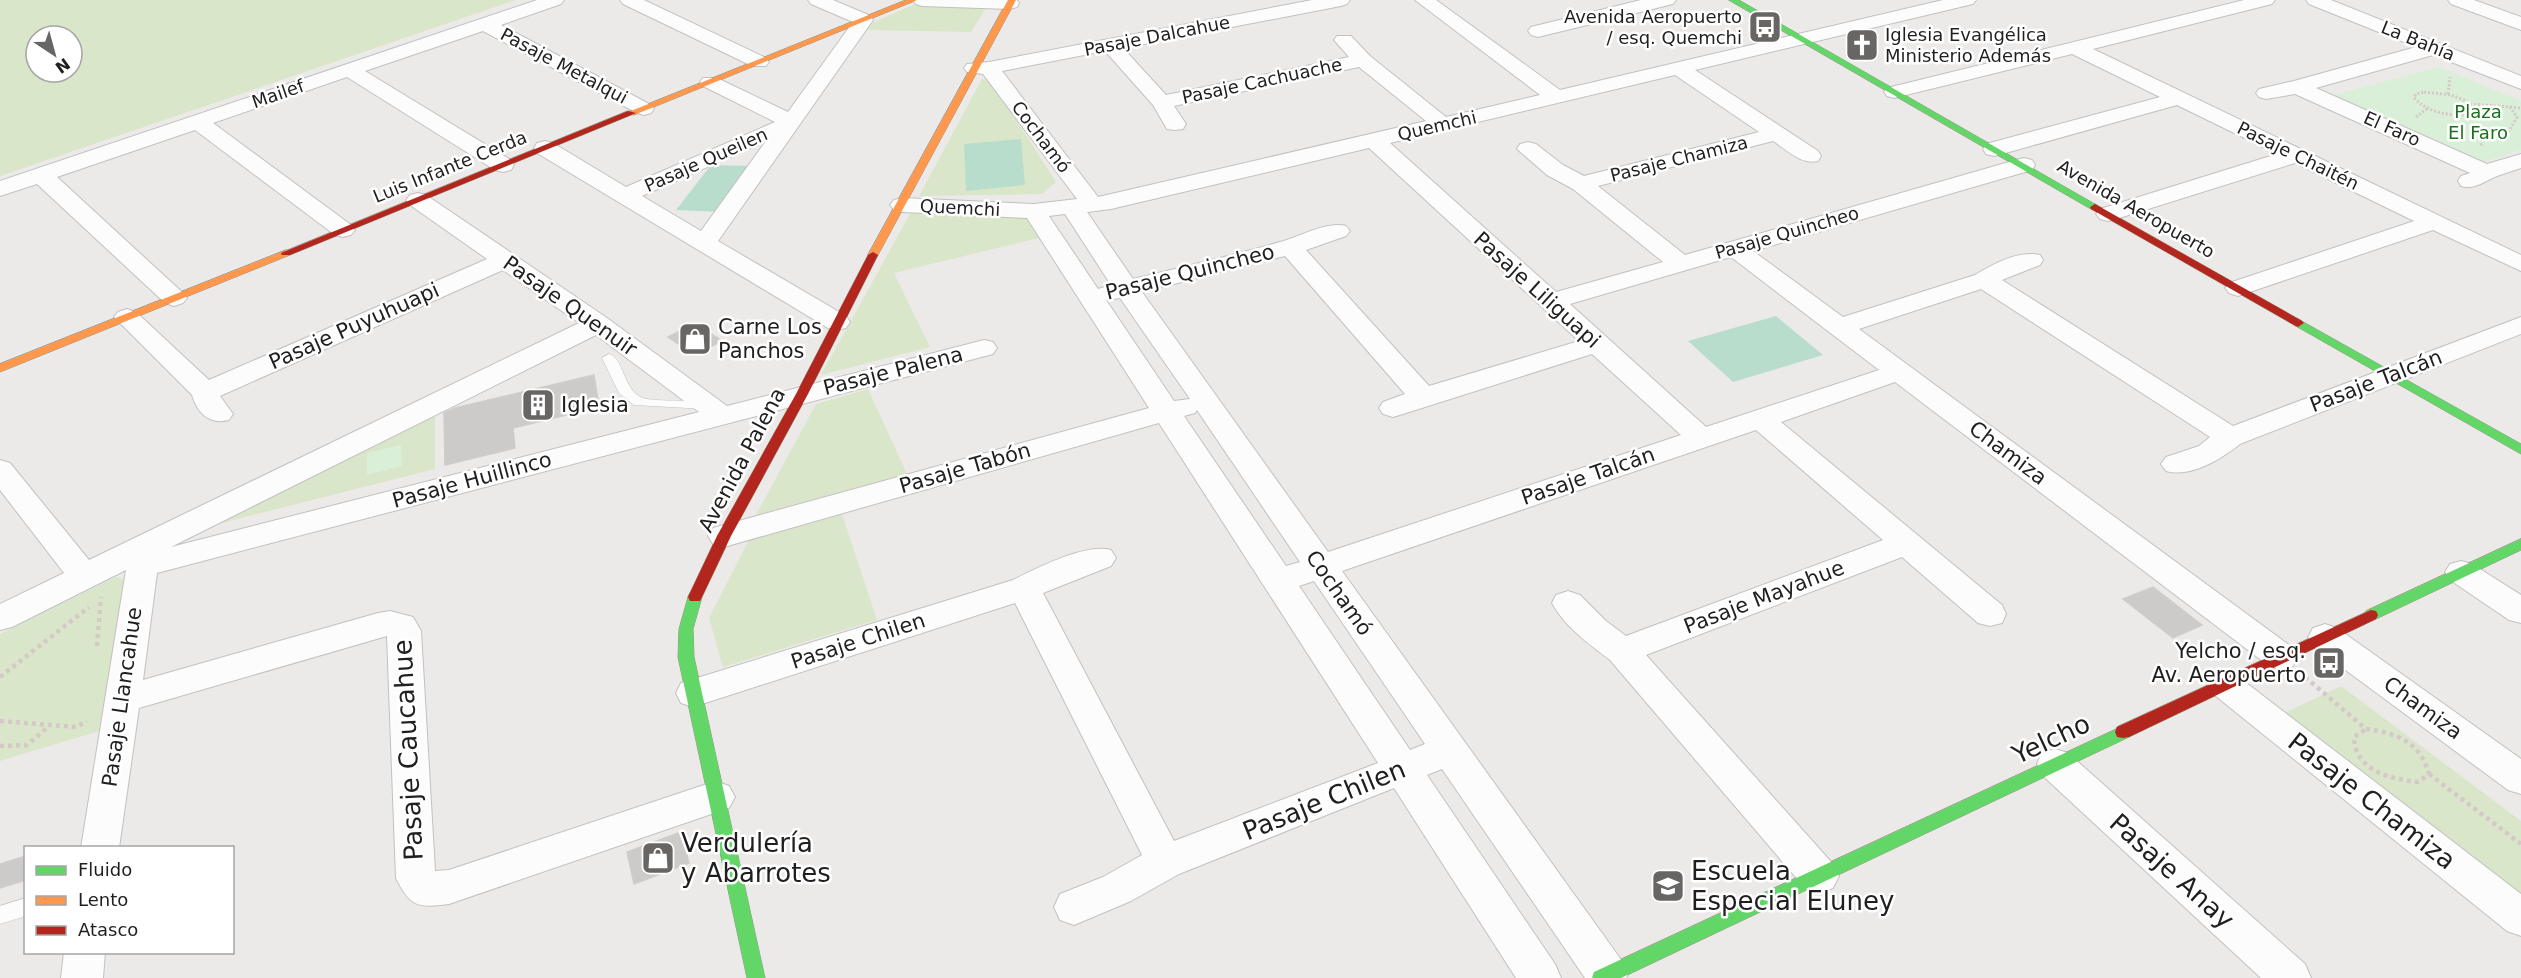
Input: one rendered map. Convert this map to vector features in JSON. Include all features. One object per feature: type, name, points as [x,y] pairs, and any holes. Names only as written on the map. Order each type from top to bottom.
[{"type":"street","name":"Mailef","points":[[0,189],[555,0]]},
{"type":"street","points":[[629,0],[759,62]]},
{"type":"street","points":[[817,0],[864,20]]},
{"type":"street","name":"Luis Infante Cerda","points":[[0,368],[913,0]]},
{"type":"street","points":[[921,0],[1011,2]]},
{"type":"street","name":"Pasaje Dalcahue","points":[[981,68],[1341,0]]},
{"type":"street","points":[[1424,0],[1556,98]]},
{"type":"street","points":[[1538,31],[1667,0]]},
{"type":"street","name":"Avenida Aeropuerto","points":[[1733,0],[2521,450]]},
{"type":"street","name":"Quemchi","points":[[902,205],[1034,212],[1083,207],[1680,69],[1966,0]]},
{"type":"street","points":[[1894,92],[2266,0]]},
{"type":"street","name":"La Bahía","points":[[2315,0],[2521,82]]},
{"type":"street","points":[[2457,0],[2521,24]]},
{"type":"street","name":"Avenida Palena","points":[[756,978],[686,657],[686,629],[693,602],[724,536],[802,394],[837,322],[981,68],[1011,2]]},
{"type":"street","points":[[1577,5],[1593,16]]},
{"type":"street","name":"Pasaje Queilen","points":[[704,243],[788,122],[864,20]]},
{"type":"street","name":"Pasaje Metalqui","points":[[485,24],[644,109]]},
{"type":"street","name":"Pasaje Cachuache","points":[[1344,40],[1363,60],[1442,124]]},
{"type":"street","name":"Pasaje Cachuache","points":[[1110,45],[1161,102],[1175,124]]},
{"type":"street","name":"Pasaje Chaitén","points":[[2074,47],[2521,264]]},
{"type":"street","points":[[2266,93],[2297,87],[2435,48]]},
{"type":"street","name":"Pasaje Cachuache","points":[[1161,102],[1363,60]]},
{"type":"street","points":[[2484,68],[2512,60]]},
{"type":"street","name":"Cochamó","points":[[981,68],[1083,207],[1126,288],[1450,750],[1604,977]]},
{"type":"street","name":"Pasaje Chamiza","points":[[1680,69],[1810,156]]},
{"type":"street","points":[[349,70],[503,165]]},
{"type":"street","name":"Pasaje Queilen","points":[[711,82],[788,122]]},
{"type":"street","name":"El Faro","points":[[2297,87],[2486,172]]},
{"type":"street","points":[[1994,149],[2179,98]]},
{"type":"street","points":[[198,122],[343,230]]},
{"type":"street","name":"Pasaje Queilen","points":[[624,196],[788,122]]},
{"type":"street","name":"Pasaje Chamiza","points":[[1581,184],[1776,134]]},
{"type":"street","name":"Pasaje Liliguapi","points":[[1374,140],[1701,438]]},
{"type":"street","name":"Pasaje Queilen","points":[[545,148],[837,322]]},
{"type":"street","name":"Pasaje Chamiza","points":[[1528,149],[1555,170],[1581,184],[1682,264]]},
{"type":"street","points":[[2108,214],[2296,155]]},
{"type":"street","points":[[2466,182],[2486,172],[2517,162]]},
{"type":"street","name":"Pasaje Quincheo","points":[[1550,302],[2024,165]]},
{"type":"street","points":[[41,175],[174,298]]},
{"type":"street","name":"Pasaje Quenuir","points":[[418,200],[598,324],[713,410]]},
{"type":"street","name":"Cochamó","points":[[1034,212],[1540,978]]},
{"type":"street","points":[[2238,288],[2434,222]]},
{"type":"street","name":"Pasaje Quincheo","points":[[1091,298],[1290,247],[1338,231]]},
{"type":"street","name":"Pasaje Quincheo","points":[[1290,247],[1423,397]]},
{"type":"street","name":"Chamiza","points":[[1734,249],[2282,657]]},
{"type":"street","name":"Pasaje Puyuhuapi","points":[[127,317],[212,403],[504,260]]},
{"type":"street","points":[[1839,327],[1984,280],[2001,270],[2031,260]]},
{"type":"street","points":[[1984,280],[2230,437]]},
{"type":"street","name":"Pasaje Huillinco","points":[[0,618],[94,590],[143,557],[598,324]]},
{"type":"street","name":"Pasaje Talcán","points":[[2176,464],[2209,453],[2230,437],[2521,324]]},
{"type":"street","points":[[1393,408],[1596,344]]},
{"type":"street","name":"Pasaje Palena","points":[[802,394],[984,348]]},
{"type":"street","name":"Pasaje Talcán","points":[[1278,581],[1899,372]]},
{"type":"street","name":"Pasaje Huillinco","points":[[143,557],[713,410],[802,394]]},
{"type":"street","name":"Pasaje Tabón","points":[[724,536],[1205,401]]},
{"type":"street","points":[[1760,419],[1990,614]]},
{"type":"street","points":[[0,470],[94,590]]},
{"type":"street","name":"Pasaje Mayahue","points":[[1622,651],[1906,543]]},
{"type":"street","name":"Yelcho","points":[[1604,977],[2521,544]]},
{"type":"street","name":"Pasaje Llancahue","points":[[100,846],[143,557]]},
{"type":"street","name":"Pasaje Chilen","points":[[693,693],[1024,588],[1051,575],[1100,558]]},
{"type":"street","points":[[2461,572],[2521,611]]},
{"type":"street","points":[[1024,588],[1165,862]]},
{"type":"street","points":[[1568,603],[1594,630],[1622,651],[1819,876]]},
{"type":"street","name":"Pasaje Caucahue","points":[[122,699],[378,625],[390,623],[401,626],[404,632],[416,878],[425,890],[449,887],[716,797]]},
{"type":"street","name":"Chamiza","points":[[2325,637],[2521,779]]},
{"type":"street","name":"Pasaje Chamiza","points":[[2224,684],[2521,918]]},
{"type":"street","name":"Pasaje Chilen","points":[[1074,907],[1117,889],[1165,862],[1450,750]]},
{"type":"street","name":"Pasaje Anay","points":[[2055,764],[2290,978]]},
{"type":"street","points":[[81,978],[85,954]]},
{"type":"lane","points":[[609,358],[624,390],[639,402],[713,410]]},
{"type":"lane","points":[[0,915],[24,908]]},
{"type":"path","points":[[2470,104],[2474,109],[2473,113],[2453,115],[2428,108],[2414,98],[2416,94],[2435,92],[2454,96],[2470,104],[2521,108]]},
{"type":"path","points":[[2510,107],[2517,117],[2509,132],[2484,140],[2481,144],[2517,162]]},
{"type":"path","points":[[0,677],[94,590],[143,557]]},
{"type":"path","points":[[94,590],[96,653]]},
{"type":"path","points":[[2282,657],[2366,729],[2388,731],[2411,743],[2427,759],[2429,774],[2521,844]]},
{"type":"path","points":[[0,721],[76,727],[89,720]]},
{"type":"path","points":[[0,746],[27,747],[48,726]]},
{"type":"path","points":[[2366,729],[2354,737],[2355,745],[2356,752],[2371,768],[2395,780],[2418,782],[2429,774]]},
{"type":"green space","points":[[0,0],[516,0],[0,176]]},
{"type":"green space","points":[[920,2],[988,5],[971,32],[866,30],[874,22]]},
{"type":"green space","name":"Plaza El Faro","points":[[2439,67],[2521,101],[2521,150],[2480,163],[2330,96]]},
{"type":"green space","points":[[982,79],[990,79],[1056,182],[1042,194],[919,196]]},
{"type":"green space","points":[[1021,139],[1025,185],[966,191],[964,144]]},
{"type":"green space","points":[[711,165],[754,166],[721,212],[676,210]]},
{"type":"green space","points":[[911,212],[1026,218],[1039,238],[894,273],[930,347],[821,375]]},
{"type":"green space","points":[[1776,316],[1823,355],[1733,382],[1688,341]]},
{"type":"green space","points":[[868,389],[907,474],[756,515],[816,404]]},
{"type":"green space","points":[[432,412],[435,418],[435,469],[190,531]]},
{"type":"green space","points":[[401,445],[402,466],[367,475],[367,453]]},
{"type":"green space","points":[[841,511],[877,620],[723,667],[709,618],[751,536]]},
{"type":"green space","points":[[116,577],[128,580],[99,731],[0,761],[0,634]]},
{"type":"green space","points":[[2341,686],[2521,821],[2521,907],[2280,715]]},
{"type":"building","name":"Carne Los Panchos","points":[[695,323],[722,341],[695,355],[668,337]]},
{"type":"building","name":"Iglesia","points":[[594,375],[599,407],[513,428],[515,448],[445,465],[444,413],[455,408]]},
{"type":"building","points":[[2153,587],[2202,625],[2173,638],[2123,599]]},
{"type":"building","name":"Verdulería y Abarrotes","points":[[681,832],[689,863],[634,884],[627,852]]},
{"type":"building","points":[[24,857],[24,881],[0,888],[0,864]]},
{"type":"traffic: fast","points":[[1733,0],[2095,207]]},
{"type":"traffic: fast","points":[[2298,323],[2521,450]]},
{"type":"traffic: fast","points":[[2371,615],[2521,544]]},
{"type":"traffic: fast","points":[[695,597],[686,629],[686,657],[756,978]]},
{"type":"traffic: fast","points":[[1601,978],[2123,732]]},
{"type":"traffic: slow","points":[[631,113],[913,0]]},
{"type":"traffic: slow","points":[[873,255],[1012,0]]},
{"type":"traffic: slow","points":[[0,368],[286,253]]},
{"type":"traffic: jam","points":[[286,253],[631,113]]},
{"type":"traffic: jam","points":[[2095,207],[2298,323]]},
{"type":"traffic: jam","points":[[695,597],[724,536],[802,394],[873,255]]},
{"type":"traffic: jam","points":[[2123,732],[2371,615]]},
{"type":"place","name":"Avenida Aeropuerto / esq. Quemchi","points":[[1765,27]]},
{"type":"place","name":"Iglesia Evangélica Ministerio Además","points":[[1862,45]]},
{"type":"place","name":"Carne Los Panchos","points":[[695,339]]},
{"type":"place","name":"Iglesia","points":[[538,405]]},
{"type":"place","name":"Yelcho / esq. Av. Aeropuerto","points":[[2329,663]]},
{"type":"place","name":"Verdulería y Abarrotes","points":[[658,858]]},
{"type":"place","name":"Escuela Especial Eluney","points":[[1668,886]]}]
